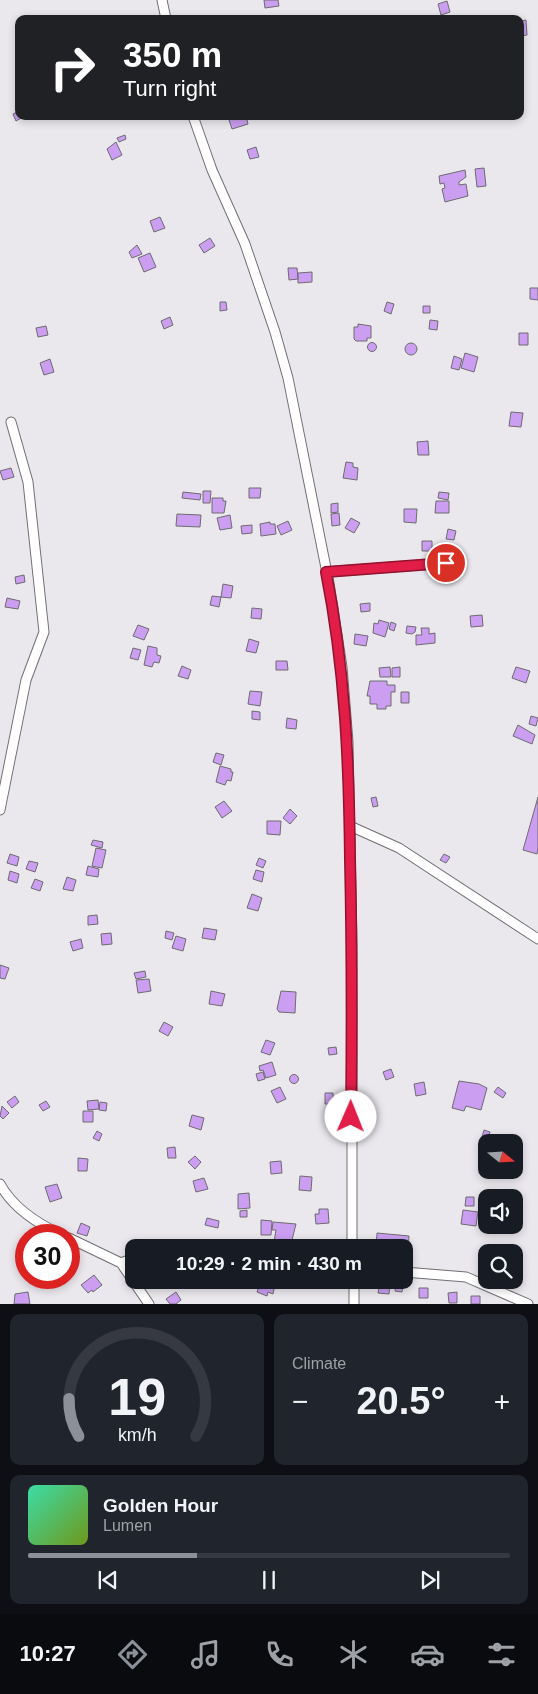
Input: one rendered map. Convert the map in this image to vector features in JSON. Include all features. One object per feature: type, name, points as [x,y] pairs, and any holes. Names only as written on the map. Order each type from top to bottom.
[{"type":"street","points":[[162,0],[165,15]]},
{"type":"street","points":[[194,120],[212,170],[245,244],[275,332],[288,378],[326,572],[342,667],[348,742],[350,826],[352,1239]]},
{"type":"street","points":[[0,810],[26,680],[44,632],[28,482],[11,422]]},
{"type":"street","points":[[326,572],[446,563]]},
{"type":"street","points":[[350,826],[399,848],[538,939]]},
{"type":"street","points":[[1,1189],[38,1224]]},
{"type":"street","points":[[80,1243],[121,1263],[149,1304]]},
{"type":"street","points":[[121,1263],[125,1261]]},
{"type":"street","points":[[413,1273],[466,1277],[528,1304]]},
{"type":"street","points":[[354,1289],[354,1304]]},
{"type":"building","points":[[264,0],[278,0],[279,6],[265,8]]},
{"type":"building","points":[[447,1],[450,12],[441,15],[438,4]]},
{"type":"building","points":[[524,20],[526,20],[527,35],[524,35]]},
{"type":"building","points":[[229,120],[247,120],[248,124],[232,129]]},
{"type":"building","points":[[125,135],[126,139],[119,142],[117,138]]},
{"type":"building","points":[[116,142],[122,155],[112,160],[107,149]]},
{"type":"building","points":[[256,147],[259,157],[250,159],[247,150]]},
{"type":"building","points":[[484,168],[486,186],[477,187],[475,169]]},
{"type":"building","points":[[465,170],[466,177],[459,182],[459,185],[466,184],[468,196],[445,202],[442,189],[445,188],[444,183],[440,184],[439,176]]},
{"type":"building","points":[[160,217],[165,228],[154,232],[150,221]]},
{"type":"building","points":[[210,238],[215,246],[204,253],[199,245]]},
{"type":"building","points":[[137,245],[142,254],[132,258],[129,252]]},
{"type":"building","points":[[150,253],[156,267],[144,272],[138,258]]},
{"type":"building","points":[[288,268],[297,268],[298,279],[289,280]]},
{"type":"building","points":[[312,272],[312,282],[298,283],[298,273]]},
{"type":"building","points":[[530,288],[538,288],[538,300],[530,299]]},
{"type":"building","points":[[220,302],[226,302],[227,310],[220,311]]},
{"type":"building","points":[[387,302],[394,304],[391,314],[384,311]]},
{"type":"building","points":[[423,306],[430,306],[430,313],[423,313]]},
{"type":"building","points":[[170,317],[173,325],[164,329],[161,321]]},
{"type":"building","points":[[430,320],[438,321],[437,330],[429,329]]},
{"type":"building","points":[[358,324],[371,326],[371,338],[367,338],[367,341],[356,341],[354,339],[354,327],[358,327]]},
{"type":"building","points":[[46,326],[48,335],[38,337],[36,328]]},
{"type":"building","points":[[519,333],[528,333],[528,345],[519,345]]},
{"type":"building","points":[[372,342],[377,347],[372,352],[367,347]]},
{"type":"building","points":[[409,343],[413,343],[417,349],[413,355],[409,355],[405,351],[405,347]]},
{"type":"building","points":[[465,353],[478,357],[474,372],[461,368]]},
{"type":"building","points":[[454,356],[462,359],[459,370],[451,368]]},
{"type":"building","points":[[50,359],[54,372],[44,375],[40,363]]},
{"type":"building","points":[[511,412],[523,413],[521,427],[509,426]]},
{"type":"building","points":[[428,441],[429,455],[418,455],[417,442]]},
{"type":"building","points":[[346,462],[353,463],[353,467],[358,468],[357,480],[343,478]]},
{"type":"building","points":[[11,468],[14,477],[3,480],[0,471]]},
{"type":"building","points":[[249,488],[261,488],[260,498],[249,498]]},
{"type":"building","points":[[203,491],[211,491],[210,503],[203,503]]},
{"type":"building","points":[[183,492],[201,494],[200,500],[182,498]]},
{"type":"building","points":[[439,492],[449,493],[448,500],[438,498]]},
{"type":"building","points":[[212,498],[223,498],[223,501],[226,501],[224,513],[212,513]]},
{"type":"building","points":[[436,501],[449,501],[449,513],[435,513]]},
{"type":"building","points":[[338,503],[338,512],[331,513],[331,504]]},
{"type":"building","points":[[404,509],[417,509],[416,523],[404,522]]},
{"type":"building","points":[[339,513],[340,525],[332,526],[331,514]]},
{"type":"building","points":[[177,514],[201,515],[200,527],[176,526]]},
{"type":"building","points":[[230,515],[232,528],[220,530],[217,518]]},
{"type":"building","points":[[351,518],[360,523],[354,533],[345,528]]},
{"type":"building","points":[[288,521],[292,530],[281,535],[277,526]]},
{"type":"building","points":[[270,522],[270,524],[275,524],[276,534],[261,536],[260,524]]},
{"type":"building","points":[[252,525],[252,533],[242,534],[241,526]]},
{"type":"building","points":[[448,529],[456,531],[454,540],[446,539]]},
{"type":"building","points":[[422,541],[432,541],[432,551],[422,551]]},
{"type":"building","points":[[24,575],[25,582],[16,584],[15,577]]},
{"type":"building","points":[[223,584],[233,586],[231,598],[221,597]]},
{"type":"building","points":[[212,596],[221,597],[219,607],[210,605]]},
{"type":"building","points":[[7,598],[20,601],[18,609],[5,607]]},
{"type":"building","points":[[370,603],[370,611],[361,612],[360,604]]},
{"type":"building","points":[[252,608],[262,609],[261,619],[251,618]]},
{"type":"building","points":[[482,615],[483,626],[471,627],[470,616]]},
{"type":"building","points":[[379,620],[389,623],[385,637],[373,633],[374,623],[378,624]]},
{"type":"building","points":[[391,622],[396,624],[394,631],[389,629]]},
{"type":"building","points":[[138,625],[149,629],[144,640],[133,636]]},
{"type":"building","points":[[407,626],[416,627],[415,632],[412,634],[406,633]]},
{"type":"building","points":[[421,628],[429,628],[429,634],[435,633],[435,643],[416,645],[416,635],[422,635]]},
{"type":"building","points":[[355,634],[368,636],[366,646],[354,644]]},
{"type":"building","points":[[249,639],[259,642],[256,653],[246,651]]},
{"type":"building","points":[[148,646],[157,648],[157,655],[161,656],[159,663],[154,662],[152,667],[144,665]]},
{"type":"building","points":[[133,648],[141,650],[138,660],[130,658]]},
{"type":"building","points":[[276,661],[287,661],[288,670],[276,670]]},
{"type":"building","points":[[182,666],[191,670],[188,679],[178,676]]},
{"type":"building","points":[[390,667],[391,677],[380,677],[379,668]]},
{"type":"building","points":[[400,667],[400,677],[392,677],[392,668]]},
{"type":"building","points":[[516,667],[530,671],[526,683],[512,678]]},
{"type":"building","points":[[370,681],[387,681],[387,685],[395,685],[395,692],[391,692],[391,706],[386,706],[386,709],[377,709],[377,704],[370,704],[370,696],[367,696]]},
{"type":"building","points":[[250,691],[262,692],[260,706],[248,704]]},
{"type":"building","points":[[401,692],[409,692],[409,703],[401,703]]},
{"type":"building","points":[[252,711],[260,712],[260,720],[252,719]]},
{"type":"building","points":[[531,716],[538,718],[536,726],[529,724]]},
{"type":"building","points":[[287,718],[297,720],[296,729],[286,728]]},
{"type":"building","points":[[518,725],[535,735],[532,744],[513,736]]},
{"type":"building","points":[[216,753],[224,755],[221,765],[213,762]]},
{"type":"building","points":[[220,766],[231,769],[231,772],[233,772],[231,781],[227,780],[225,785],[216,782]]},
{"type":"building","points":[[376,797],[378,806],[373,807],[371,798]]},
{"type":"building","points":[[538,797],[538,849],[537,854],[523,850]]},
{"type":"building","points":[[224,801],[232,811],[222,818],[215,807]]},
{"type":"building","points":[[290,809],[297,816],[290,824],[283,818]]},
{"type":"building","points":[[267,821],[281,821],[280,835],[267,834]]},
{"type":"building","points":[[93,840],[103,842],[102,848],[91,845]]},
{"type":"building","points":[[96,848],[106,850],[102,868],[92,866]]},
{"type":"building","points":[[10,854],[19,857],[17,866],[7,863]]},
{"type":"building","points":[[444,854],[450,857],[446,863],[440,860]]},
{"type":"building","points":[[259,858],[266,861],[263,868],[256,865]]},
{"type":"building","points":[[29,861],[38,863],[35,872],[26,869]]},
{"type":"building","points":[[88,866],[99,869],[98,877],[86,875]]},
{"type":"building","points":[[256,870],[264,872],[262,882],[253,879]]},
{"type":"building","points":[[10,871],[19,874],[17,883],[8,880]]},
{"type":"building","points":[[67,877],[76,880],[73,891],[63,889]]},
{"type":"building","points":[[35,879],[43,882],[40,891],[31,888]]},
{"type":"building","points":[[252,894],[262,898],[258,911],[247,908]]},
{"type":"building","points":[[97,915],[98,924],[88,925],[88,916]]},
{"type":"building","points":[[204,928],[217,930],[215,940],[202,938]]},
{"type":"building","points":[[166,931],[174,933],[172,940],[165,938]]},
{"type":"building","points":[[111,933],[112,944],[102,945],[101,934]]},
{"type":"building","points":[[176,936],[186,939],[183,951],[172,948]]},
{"type":"building","points":[[81,939],[83,948],[73,951],[70,942]]},
{"type":"building","points":[[0,965],[9,968],[5,979],[0,978]]},
{"type":"building","points":[[145,971],[146,977],[136,979],[134,973]]},
{"type":"building","points":[[149,979],[151,991],[138,993],[136,980]]},
{"type":"building","points":[[211,991],[225,994],[222,1006],[209,1004]]},
{"type":"building","points":[[281,991],[296,992],[295,1013],[279,1012],[277,1009]]},
{"type":"building","points":[[164,1022],[173,1027],[168,1036],[159,1031]]},
{"type":"building","points":[[266,1040],[275,1043],[270,1055],[261,1052]]},
{"type":"building","points":[[336,1047],[337,1054],[329,1055],[328,1048]]},
{"type":"building","points":[[272,1062],[276,1075],[266,1078],[263,1070],[260,1071],[259,1066]]},
{"type":"building","points":[[391,1069],[394,1077],[386,1080],[383,1072]]},
{"type":"building","points":[[263,1072],[265,1079],[258,1081],[256,1074]]},
{"type":"building","points":[[294,1074],[299,1079],[294,1084],[289,1079]]},
{"type":"building","points":[[459,1081],[479,1084],[487,1088],[481,1110],[466,1106],[464,1111],[452,1108]]},
{"type":"building","points":[[424,1082],[426,1094],[416,1096],[414,1084]]},
{"type":"building","points":[[280,1087],[286,1099],[277,1103],[271,1091]]},
{"type":"building","points":[[498,1087],[506,1093],[503,1098],[494,1092]]},
{"type":"building","points":[[325,1093],[333,1093],[333,1104],[325,1104]]},
{"type":"building","points":[[15,1096],[19,1102],[12,1108],[7,1102]]},
{"type":"building","points":[[98,1100],[99,1109],[88,1110],[87,1101]]},
{"type":"building","points":[[46,1101],[50,1107],[43,1111],[39,1105]]},
{"type":"building","points":[[100,1102],[107,1103],[106,1111],[99,1110]]},
{"type":"building","points":[[2,1106],[9,1113],[3,1119],[0,1116]]},
{"type":"building","points":[[83,1111],[93,1111],[93,1122],[83,1122]]},
{"type":"building","points":[[192,1115],[204,1118],[201,1130],[189,1126]]},
{"type":"building","points":[[484,1130],[490,1132],[489,1134],[483,1134]]},
{"type":"building","points":[[97,1131],[102,1134],[99,1141],[93,1138]]},
{"type":"building","points":[[175,1147],[176,1158],[168,1158],[167,1148]]},
{"type":"building","points":[[195,1156],[201,1162],[195,1169],[188,1162]]},
{"type":"building","points":[[78,1158],[88,1159],[87,1171],[78,1171]]},
{"type":"building","points":[[281,1161],[282,1173],[271,1174],[270,1162]]},
{"type":"building","points":[[300,1176],[312,1177],[311,1191],[299,1190]]},
{"type":"building","points":[[204,1178],[208,1189],[196,1192],[193,1181]]},
{"type":"building","points":[[57,1184],[62,1198],[50,1202],[45,1187]]},
{"type":"building","points":[[249,1193],[250,1208],[238,1209],[238,1194]]},
{"type":"building","points":[[466,1197],[474,1197],[474,1206],[465,1206]]},
{"type":"building","points":[[319,1209],[328,1209],[329,1223],[316,1224],[315,1214],[319,1214]]},
{"type":"building","points":[[247,1210],[247,1217],[240,1217],[240,1211]]},
{"type":"building","points":[[463,1210],[478,1212],[476,1226],[461,1224]]},
{"type":"building","points":[[207,1218],[219,1221],[218,1228],[205,1225]]},
{"type":"building","points":[[261,1220],[272,1221],[271,1235],[261,1235]]},
{"type":"building","points":[[273,1222],[296,1224],[292,1239],[274,1239],[276,1230],[272,1230]]},
{"type":"building","points":[[81,1223],[90,1227],[87,1236],[80,1234]]},
{"type":"building","points":[[377,1233],[409,1236],[409,1239],[377,1239]]},
{"type":"building","points":[[94,1275],[102,1285],[93,1292],[92,1290],[88,1293],[81,1285]]},
{"type":"building","points":[[419,1288],[428,1288],[428,1298],[419,1298]]},
{"type":"building","points":[[258,1289],[274,1289],[273,1294],[268,1292],[267,1296],[257,1292]]},
{"type":"building","points":[[379,1289],[389,1289],[389,1294],[378,1293]]},
{"type":"building","points":[[395,1289],[402,1289],[402,1292],[395,1291]]},
{"type":"building","points":[[28,1292],[30,1304],[14,1304],[15,1294]]},
{"type":"building","points":[[176,1292],[181,1300],[176,1304],[170,1304],[166,1299]]},
{"type":"building","points":[[457,1292],[457,1303],[449,1303],[448,1293]]},
{"type":"building","points":[[471,1296],[480,1296],[480,1304],[471,1304]]},
{"type":"route","points":[[351,1117],[352,945],[348,742],[342,667],[326,572],[446,563]]}]
